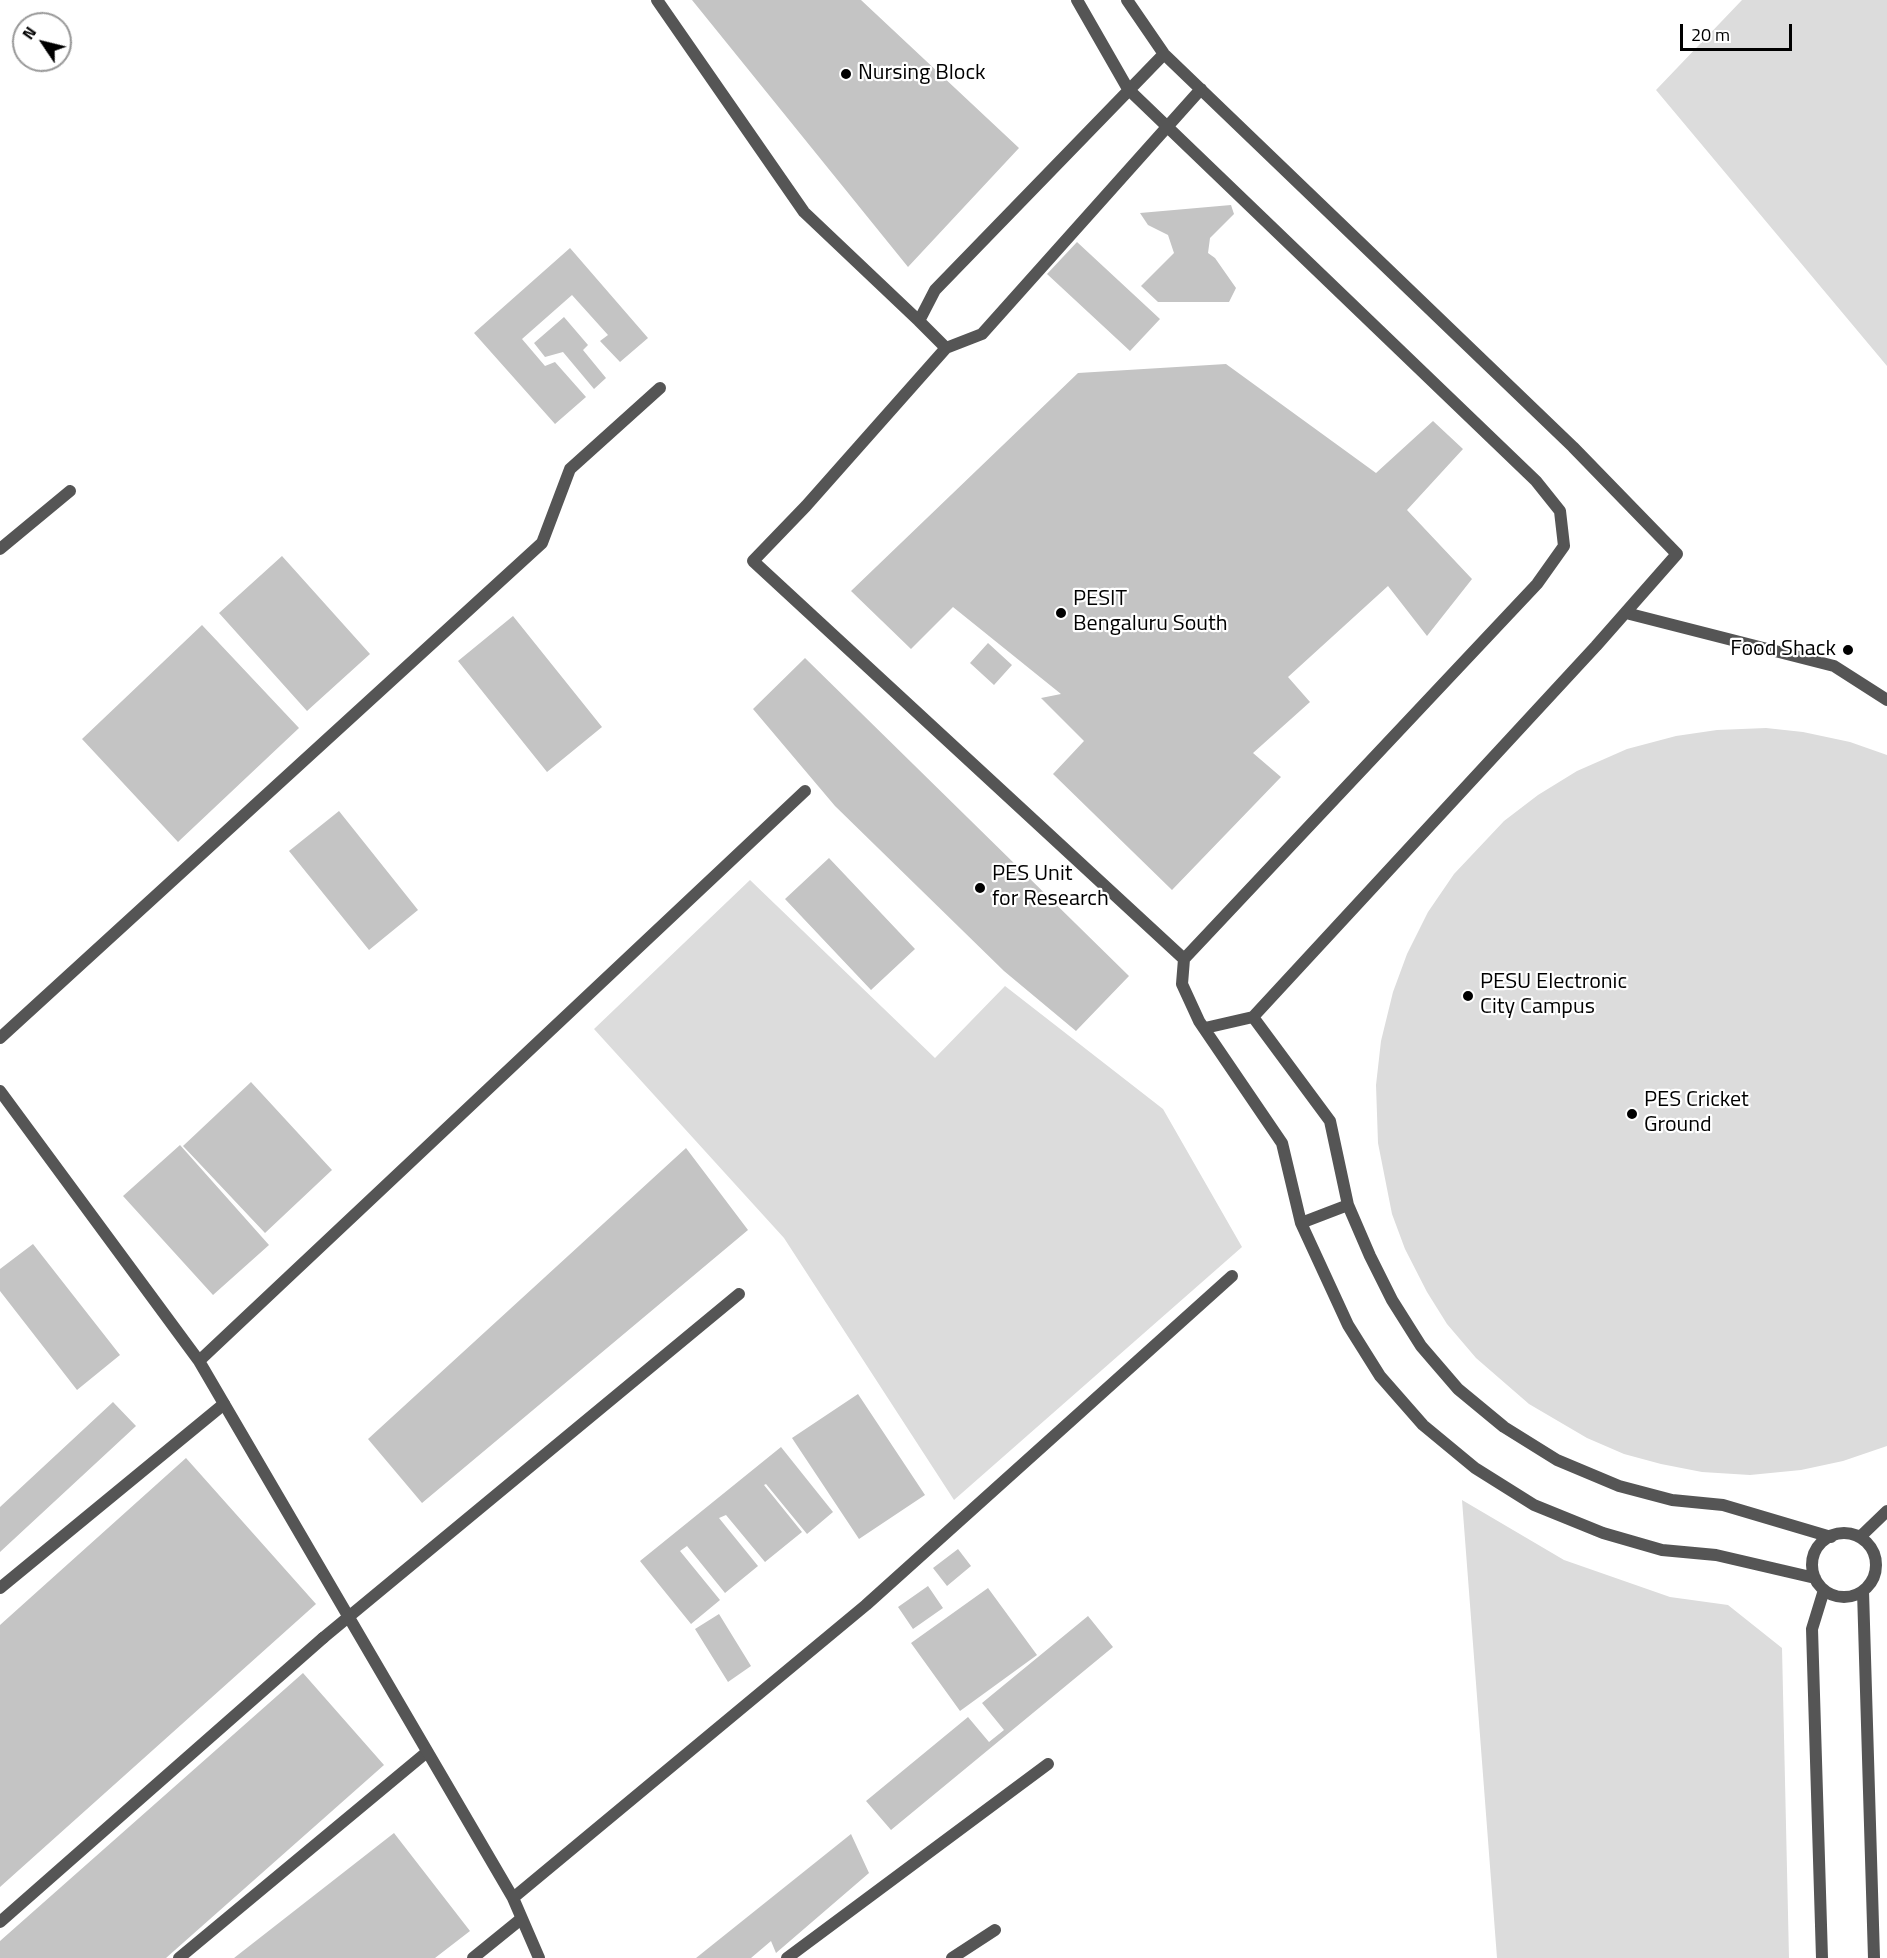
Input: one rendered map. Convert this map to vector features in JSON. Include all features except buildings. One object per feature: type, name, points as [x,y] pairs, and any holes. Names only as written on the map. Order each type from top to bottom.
[{"type":"street","points":[[657,0],[804,212],[946,348]]},
{"type":"street","points":[[1077,0],[1128,89],[1536,481],[1560,511],[1564,546],[1538,584],[1184,959],[1182,984],[1199,1021],[1282,1143],[1301,1223],[1348,1325],[1380,1376],[1423,1425],[1475,1468],[1534,1505],[1602,1533],[1662,1550],[1716,1555],[1815,1578]]},
{"type":"street","points":[[1127,0],[1164,54],[1573,447],[1677,554],[1626,613],[1253,1017],[1205,1028]]},
{"type":"street","points":[[919,321],[935,290],[1164,54]]},
{"type":"street","points":[[1184,959],[753,561],[806,506],[946,348],[982,334],[1201,89]]},
{"type":"street","points":[[0,1038],[542,543],[570,469],[660,388]]},
{"type":"street","points":[[0,549],[70,491]]},
{"type":"street","points":[[1626,613],[1834,666],[1887,700]]},
{"type":"street","points":[[199,1361],[805,791]]},
{"type":"street","points":[[1253,1017],[1330,1121],[1348,1205],[1392,1300],[1421,1346],[1458,1389],[1504,1427],[1557,1460],[1619,1486],[1672,1500],[1723,1505],[1830,1536],[1850,1534],[1860,1537],[1874,1553],[1875,1574],[1863,1591],[1854,1596],[1843,1598],[1824,1590],[1815,1578],[1812,1563],[1815,1552],[1830,1536]]},
{"type":"street","points":[[0,1091],[199,1361],[513,1898],[539,1958]]},
{"type":"street","points":[[1301,1223],[1348,1205]]},
{"type":"street","points":[[513,1898],[866,1605],[1232,1276]]},
{"type":"street","points":[[0,1922],[347,1616],[739,1294]]},
{"type":"street","points":[[0,1588],[224,1404]]},
{"type":"street","points":[[1860,1537],[1887,1510]]},
{"type":"street","points":[[1822,1958],[1812,1629],[1824,1590]]},
{"type":"street","points":[[1863,1591],[1874,1958]]},
{"type":"street","points":[[179,1958],[427,1752]]},
{"type":"street","points":[[787,1958],[1048,1764]]},
{"type":"street","points":[[472,1958],[521,1919]]},
{"type":"street","points":[[952,1958],[995,1930]]},
{"type":"shaded area","points":[[1742,0],[1887,0],[1887,366],[1656,90]]},
{"type":"shaded area","name":"PES Cricket Ground","points":[[1766,728],[1803,732],[1850,742],[1887,755],[1887,1446],[1843,1461],[1801,1470],[1750,1475],[1702,1472],[1624,1454],[1587,1438],[1529,1404],[1476,1358],[1447,1324],[1427,1292],[1405,1249],[1392,1214],[1378,1143],[1376,1085],[1381,1041],[1393,992],[1407,954],[1428,912],[1454,874],[1504,821],[1538,795],[1577,771],[1627,749],[1676,736],[1717,730]]},
{"type":"shaded area","points":[[750,880],[935,1058],[1005,986],[1163,1109],[1242,1247],[954,1500],[784,1238],[594,1029]]},
{"type":"shaded area","points":[[1462,1500],[1564,1560],[1670,1597],[1728,1605],[1782,1648],[1789,1958],[1497,1958]]},
{"type":"place","name":"Nursing Block","points":[[846,74]]},
{"type":"place","name":"PESIT Bengaluru South","points":[[1061,613]]},
{"type":"place","name":"Food Shack","points":[[1848,650]]},
{"type":"place","name":"PES Unit for Research","points":[[980,888]]},
{"type":"place","name":"PESU Electronic City Campus","points":[[1468,996]]},
{"type":"place","name":"PES Cricket Ground","points":[[1632,1114]]}]
